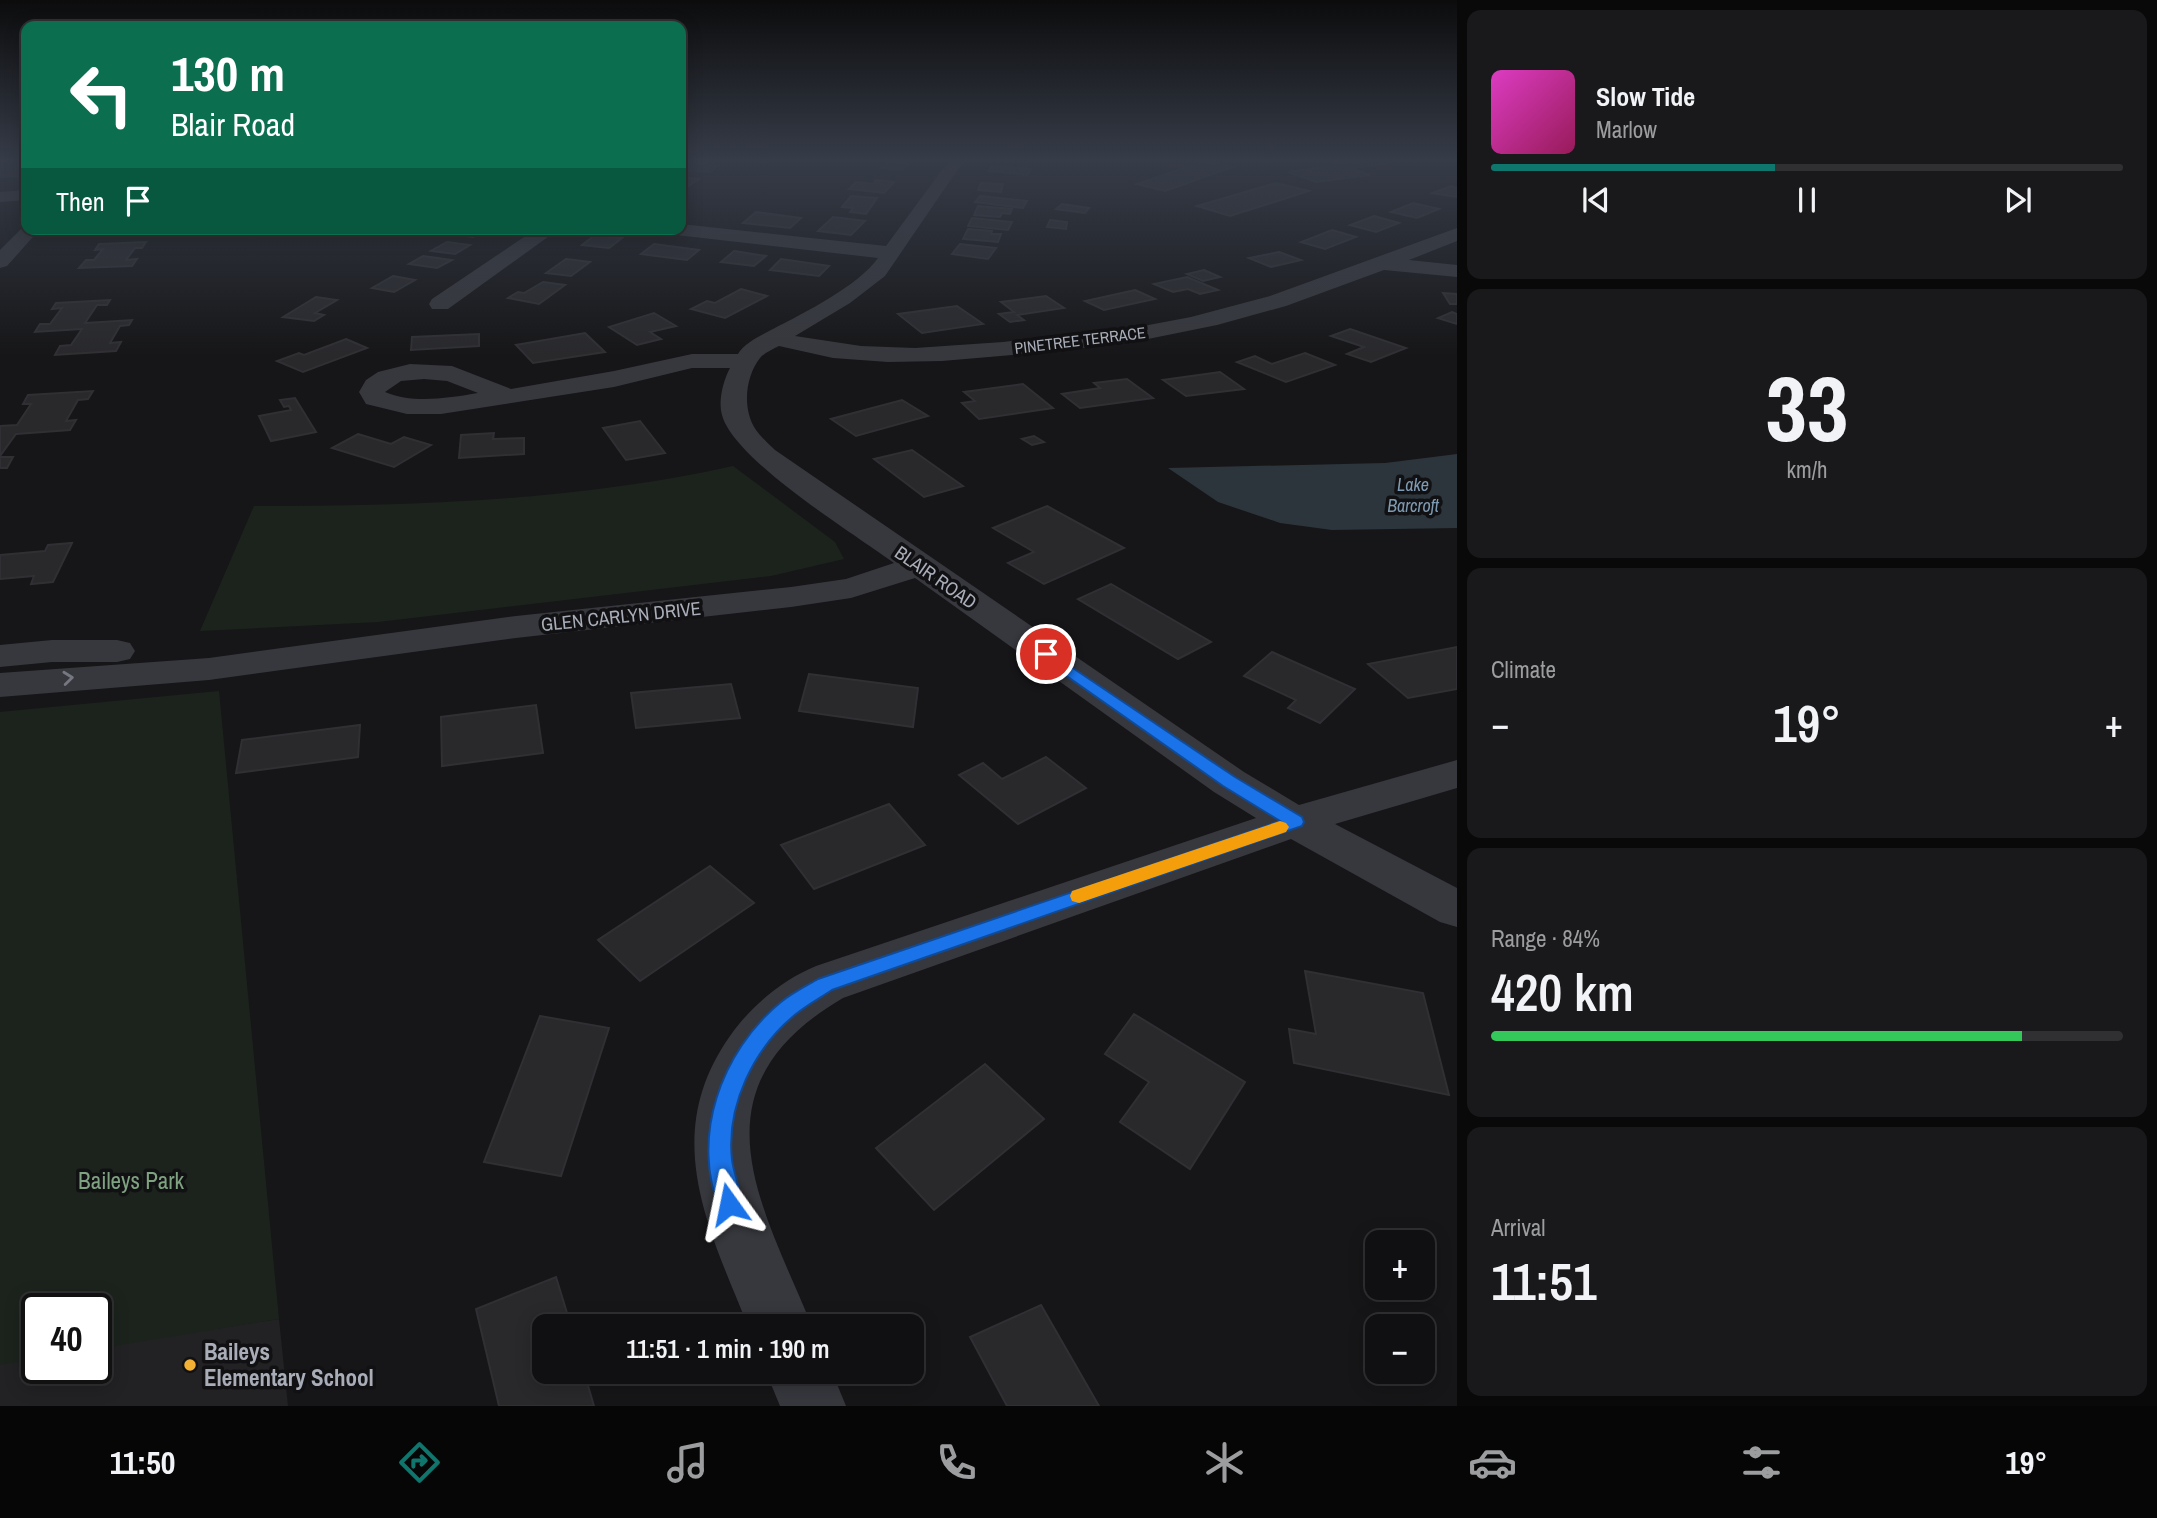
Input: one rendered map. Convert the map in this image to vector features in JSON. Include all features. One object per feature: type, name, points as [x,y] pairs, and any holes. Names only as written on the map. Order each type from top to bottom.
[{"type":"street","points":[[509,397],[614,379],[692,361],[744,361],[758,346],[864,284],[878,272],[911,225]]},
{"type":"street","points":[[686,230],[891,253]]},
{"type":"street","name":"PINETREE TERRACE","points":[[773,337],[845,354],[903,357],[1121,336],[1220,318],[1380,264],[1457,234]]},
{"type":"street","points":[[0,262],[25,235]]},
{"type":"street","points":[[440,304],[540,235]]},
{"type":"street","name":"PINETREE TERRACE","points":[[1380,264],[1457,271]]},
{"type":"street","name":"BLAIR ROAD","points":[[744,361],[733,402],[735,415],[744,433],[765,456],[1141,722],[1240,788],[1295,822],[1457,909]]},
{"type":"street","name":"GLEN CARLYN DRIVE","points":[[0,685],[209,669],[516,627],[851,588],[920,565]]},
{"type":"street","name":"GLEN CARLYN DRIVE","points":[[0,656],[79,651],[318,654]]},
{"type":"street","points":[[775,1314],[729,1204],[720,1159],[722,1116],[736,1074],[759,1038],[789,1007],[825,985],[1295,822],[1457,775]]},
{"type":"street","points":[[804,1384],[813,1406]]},
{"type":"shaded area","name":"Baileys Elementary School","points":[[279,1319],[288,1406],[0,1406],[0,1362],[21,1359],[21,1384],[112,1384],[112,1345]]},
{"type":"green space","points":[[733,466],[835,542],[844,559],[771,576],[378,622],[200,631],[254,506],[435,503],[555,494],[674,478]]},
{"type":"green space","name":"Baileys Park","points":[[219,691],[279,1319],[112,1346],[112,1293],[21,1293],[21,1362],[0,1365],[0,712]]},
{"type":"water","name":"Lake Barcroft","points":[[1457,454],[1457,528],[1332,530],[1280,523],[1218,502],[1168,468],[1385,463]]},
{"type":"building","points":[[758,225],[794,225],[790,228]]},
{"type":"building","points":[[825,225],[861,225],[851,235],[818,231]]},
{"type":"building","points":[[969,225],[1011,225],[1008,230]]},
{"type":"building","points":[[1048,225],[1067,225],[1066,229],[1047,227]]},
{"type":"building","points":[[1351,225],[1395,225],[1376,232]]},
{"type":"building","points":[[968,229],[1001,234],[998,242],[963,239]]},
{"type":"building","points":[[1332,230],[1356,237],[1325,249],[1301,242]]},
{"type":"building","points":[[595,235],[622,238],[609,248],[582,245]]},
{"type":"building","points":[[146,242],[142,248],[135,248],[126,260],[137,259],[132,266],[79,268],[86,260],[94,260],[103,249],[95,250],[99,244]]},
{"type":"building","points":[[447,242],[470,245],[455,254],[431,251]]},
{"type":"building","points":[[654,244],[699,250],[687,260],[641,254]]},
{"type":"building","points":[[960,244],[996,248],[988,259],[952,254]]},
{"type":"building","points":[[734,251],[766,256],[754,266],[721,262]]},
{"type":"building","points":[[1279,252],[1301,260],[1271,267],[1249,258]]},
{"type":"building","points":[[423,256],[452,260],[437,268],[409,264]]},
{"type":"building","points":[[566,259],[590,262],[571,276],[546,273]]},
{"type":"building","points":[[781,259],[829,266],[819,276],[770,270]]},
{"type":"building","points":[[1204,270],[1220,277],[1203,281],[1187,274]]},
{"type":"building","points":[[393,276],[415,280],[394,292],[372,288]]},
{"type":"building","points":[[1187,277],[1218,290],[1200,294],[1188,289],[1173,292],[1154,284]]},
{"type":"building","points":[[543,282],[565,285],[539,304],[508,298],[518,292],[524,293]]},
{"type":"building","points":[[741,289],[767,296],[725,318],[691,309],[707,301],[715,303]]},
{"type":"building","points":[[1135,290],[1155,299],[1104,310],[1085,301]]},
{"type":"building","points":[[1443,293],[1457,294],[1457,304],[1450,304]]},
{"type":"building","points":[[1046,296],[1064,308],[1017,315],[1024,320],[1010,322],[999,314],[1014,312],[1001,302]]},
{"type":"building","points":[[316,297],[337,300],[315,313],[324,315],[314,321],[283,317]]},
{"type":"building","points":[[110,300],[107,305],[97,305],[85,323],[132,320],[129,325],[120,326],[110,343],[121,342],[116,351],[55,355],[60,346],[71,345],[82,329],[35,332],[40,324],[50,324],[62,308],[52,309],[56,303]]},
{"type":"building","points":[[957,306],[983,324],[922,333],[898,314]]},
{"type":"building","points":[[1452,312],[1457,314],[1457,324],[1438,318]]},
{"type":"building","points":[[654,313],[676,326],[650,332],[661,339],[637,345],[609,327]]},
{"type":"building","points":[[1350,329],[1406,348],[1371,362],[1347,354],[1364,347],[1331,336]]},
{"type":"building","points":[[585,333],[605,352],[533,363],[516,345]]},
{"type":"building","points":[[479,334],[479,346],[411,350],[412,337]]},
{"type":"building","points":[[346,339],[367,348],[303,372],[277,361],[299,353],[304,355]]},
{"type":"building","points":[[1305,353],[1335,365],[1286,382],[1237,362],[1255,356],[1272,364]]},
{"type":"building","points":[[1220,372],[1244,389],[1186,396],[1163,380]]},
{"type":"building","points":[[1127,379],[1153,398],[1080,408],[1062,394],[1100,388],[1094,383]]},
{"type":"building","points":[[1023,384],[1053,408],[979,419],[962,403],[975,401],[964,392]]},
{"type":"building","points":[[93,391],[88,399],[78,400],[66,421],[76,420],[70,430],[16,434],[0,456],[0,426],[17,425],[31,404],[23,404],[28,395]]},
{"type":"building","points":[[295,398],[316,432],[271,441],[259,416],[291,410],[289,406],[284,407],[280,400]]},
{"type":"building","points":[[902,400],[928,416],[856,436],[831,419]]},
{"type":"building","points":[[640,421],[665,453],[626,460],[603,428]]},
{"type":"building","points":[[494,433],[493,439],[524,438],[524,454],[459,458],[461,435]]},
{"type":"building","points":[[358,434],[391,444],[404,437],[431,445],[394,467],[332,448]]},
{"type":"building","points":[[1034,436],[1044,442],[1032,445],[1022,439]]},
{"type":"building","points":[[912,450],[963,486],[924,497],[874,459]]},
{"type":"building","points":[[0,457],[13,457],[7,468],[0,468]]},
{"type":"building","points":[[1047,506],[1124,548],[1044,584],[1008,563],[1034,552],[993,528]]},
{"type":"building","points":[[72,543],[53,582],[31,584],[34,576],[0,579],[0,555],[45,551],[48,545]]},
{"type":"building","points":[[1111,584],[1211,642],[1178,659],[1078,599]]},
{"type":"building","points":[[1457,647],[1457,689],[1408,698],[1368,664]]},
{"type":"building","points":[[1272,652],[1355,689],[1320,723],[1288,708],[1296,700],[1244,676]]},
{"type":"building","points":[[809,674],[918,688],[913,727],[799,711]]},
{"type":"building","points":[[731,684],[740,718],[636,728],[631,693]]},
{"type":"building","points":[[536,705],[543,753],[442,766],[441,717]]},
{"type":"building","points":[[360,725],[358,757],[236,773],[242,740]]},
{"type":"building","points":[[1046,757],[1086,788],[1018,824],[959,775],[983,763],[1002,779]]},
{"type":"building","points":[[889,804],[925,845],[814,889],[781,845]]},
{"type":"building","points":[[710,866],[754,903],[640,981],[598,940]]},
{"type":"building","points":[[1305,971],[1423,993],[1449,1095],[1294,1063],[1289,1029],[1316,1034]]},
{"type":"building","points":[[1134,1014],[1245,1082],[1190,1169],[1120,1122],[1149,1082],[1105,1054]]},
{"type":"building","points":[[540,1016],[609,1028],[561,1176],[484,1162]]},
{"type":"building","points":[[985,1064],[1044,1119],[934,1210],[876,1148]]},
{"type":"building","points":[[556,1277],[567,1314],[532,1314],[532,1384],[588,1384],[594,1406],[499,1406],[476,1309]]},
{"type":"building","points":[[1041,1305],[1099,1406],[1007,1406],[970,1337]]},
{"type":"slow traffic","points":[[1079,896],[1280,827]]},
{"type":"place","name":"Baileys Elementary School","points":[[190,1365]]},
{"type":"route","points":[[729,1204],[720,1159],[722,1116],[736,1074],[759,1038],[789,1007],[825,985],[1295,822],[1229,782],[1046,654]]}]
